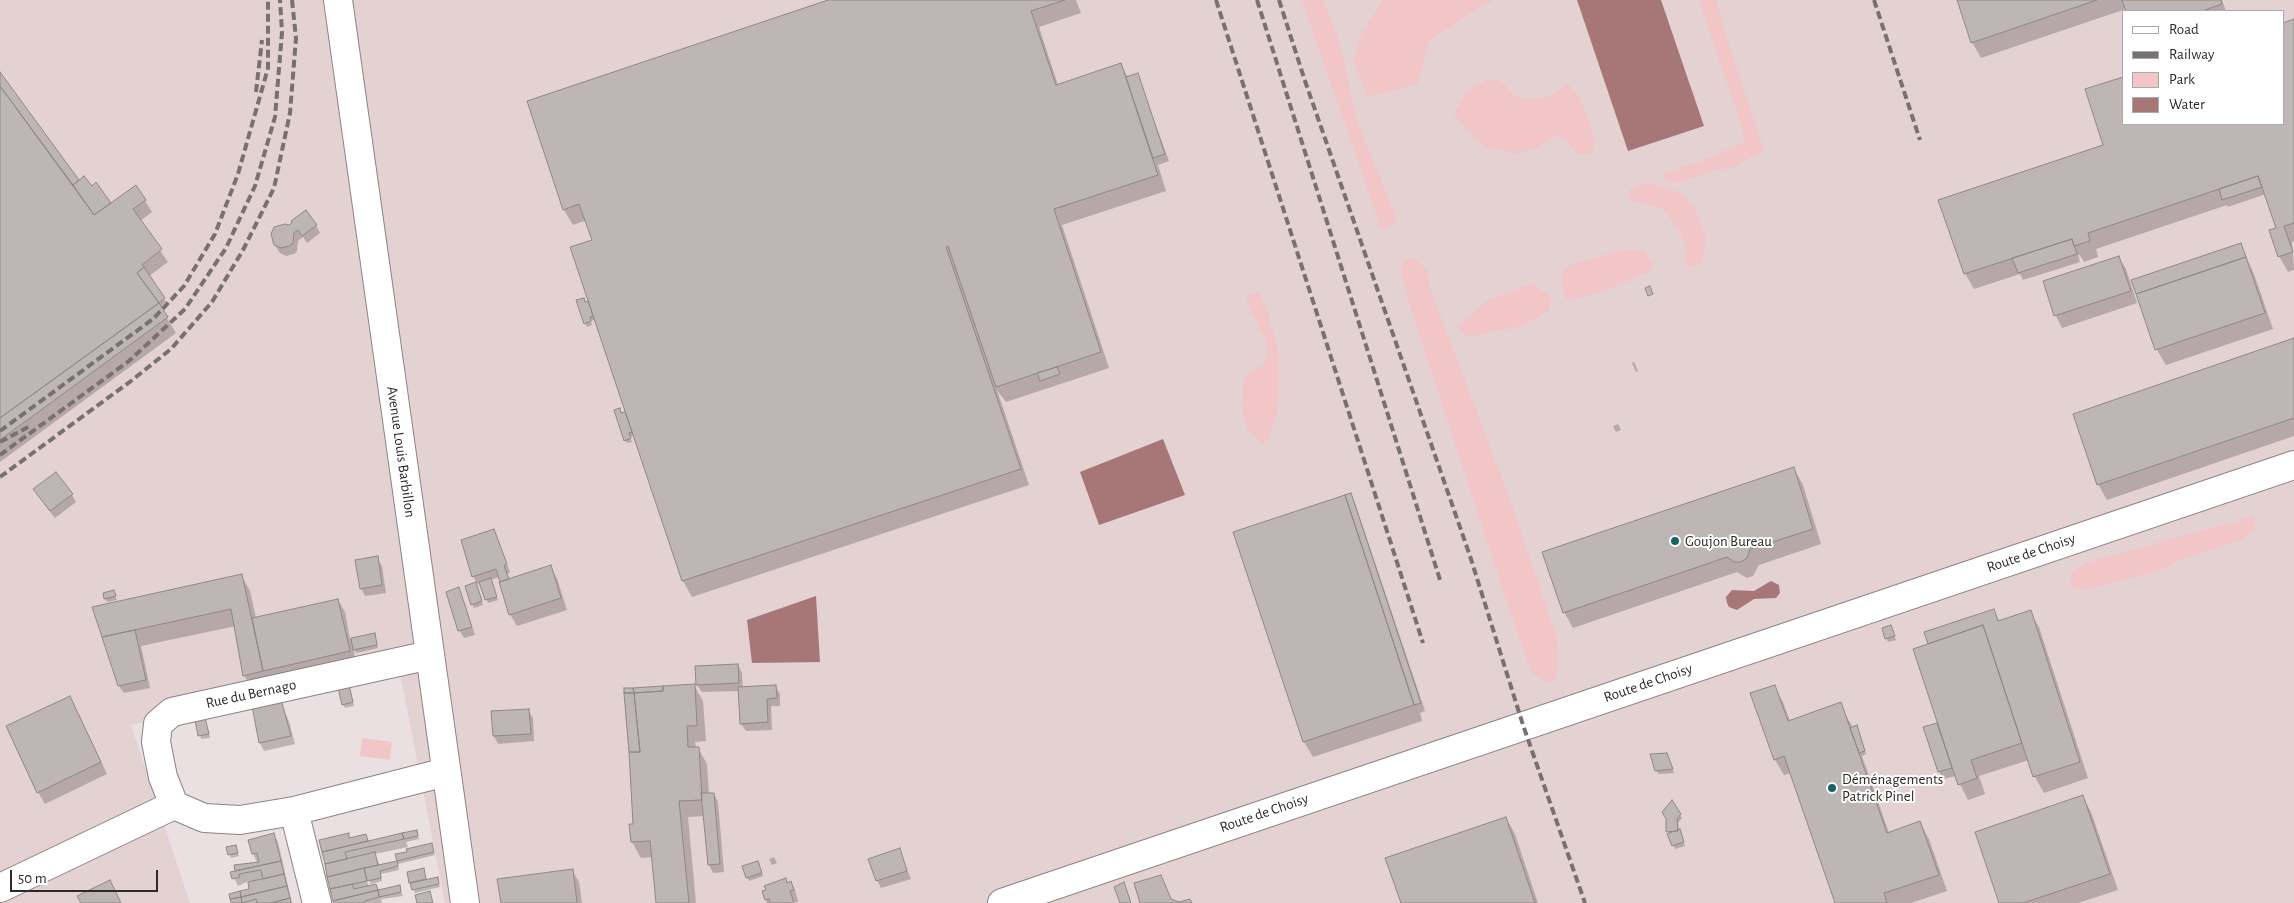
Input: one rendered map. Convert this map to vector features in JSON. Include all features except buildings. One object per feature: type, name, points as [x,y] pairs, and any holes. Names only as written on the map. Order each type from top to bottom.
[{"type":"street","name":"Avenue Louis Barbillon","points":[[338,0],[465,903]]},
{"type":"street","name":"Route de Choisy","points":[[1002,903],[2294,465]]},
{"type":"street","name":"Rue du Bernago","points":[[174,805],[163,777],[156,742],[158,724],[172,712],[430,655]]},
{"type":"street","points":[[0,888],[174,805],[204,818],[240,820],[294,811],[446,772]]},
{"type":"street","points":[[294,811],[317,903]]},
{"type":"shaded area","points":[[0,0],[2294,0],[2294,903],[445,903],[400,673],[131,725],[190,903],[0,903]]},
{"type":"green space","points":[[1302,0],[1323,0],[1339,41],[1358,124],[1396,217],[1395,222],[1382,231]]},
{"type":"green space","points":[[1383,0],[1494,0],[1475,10],[1429,41],[1417,85],[1368,96],[1353,61],[1361,35]]},
{"type":"green space","points":[[1699,0],[1716,0],[1764,150],[1735,167],[1713,171],[1678,183],[1669,183],[1662,174],[1706,159],[1745,142],[1741,124]]},
{"type":"green space","points":[[1487,80],[1500,80],[1515,96],[1528,99],[1550,96],[1568,84],[1579,97],[1587,116],[1595,141],[1592,153],[1577,154],[1565,139],[1554,136],[1537,148],[1515,154],[1487,148],[1476,140],[1454,114],[1468,90]]},
{"type":"green space","points":[[1653,183],[1682,193],[1695,209],[1705,233],[1705,251],[1702,263],[1690,267],[1686,263],[1686,248],[1678,229],[1665,210],[1631,200],[1628,192],[1637,185]]},
{"type":"green space","points":[[1627,249],[1644,250],[1653,265],[1649,272],[1599,293],[1567,300],[1561,287],[1562,271],[1571,264]]},
{"type":"green space","points":[[1412,257],[1427,270],[1430,288],[1509,497],[1557,638],[1558,667],[1556,679],[1547,682],[1532,673],[1507,603],[1409,302],[1400,265]]},
{"type":"green space","points":[[1533,283],[1552,298],[1548,311],[1522,326],[1468,337],[1457,326],[1488,300]]},
{"type":"green space","points":[[1259,292],[1267,309],[1279,356],[1278,408],[1269,438],[1262,444],[1247,428],[1242,407],[1244,378],[1249,372],[1263,366],[1267,354],[1266,341],[1246,301],[1249,294]]},
{"type":"green space","points":[[2254,516],[2255,528],[2244,539],[2175,562],[2166,568],[2084,591],[2071,586],[2071,574],[2085,563]]},
{"type":"green space","points":[[362,738],[392,742],[390,760],[360,756]]},
{"type":"water","points":[[1577,0],[1661,0],[1704,126],[1628,151]]},
{"type":"water","points":[[1163,439],[1185,495],[1099,525],[1080,472]]},
{"type":"water","points":[[1771,581],[1779,585],[1780,593],[1776,598],[1754,599],[1737,610],[1729,607],[1726,597],[1732,590],[1754,591]]},
{"type":"water","points":[[816,596],[820,662],[752,663],[747,620]]},
{"type":"railway","points":[[0,431],[153,319],[184,286],[215,234],[238,174],[268,68],[268,0]]},
{"type":"railway","points":[[0,455],[129,361],[185,309],[226,248],[255,186],[275,117],[282,32],[280,0]]},
{"type":"railway","points":[[0,477],[131,381],[171,349],[212,302],[243,250],[274,188],[290,113],[296,38],[292,0]]},
{"type":"railway","points":[[1216,0],[1423,643]]},
{"type":"railway","points":[[1257,0],[1441,583]]},
{"type":"railway","points":[[1279,0],[1304,78],[1470,556],[1523,725],[1585,903]]},
{"type":"railway","points":[[1874,0],[1920,140]]},
{"type":"railway","points":[[256,92],[262,40]]},
{"type":"railway","points":[[0,442],[30,426]]},
{"type":"place","name":"Goujon Bureau","points":[[1675,541]]},
{"type":"place","name":"Déménagements Patrick Pinel","points":[[1832,788]]}]
